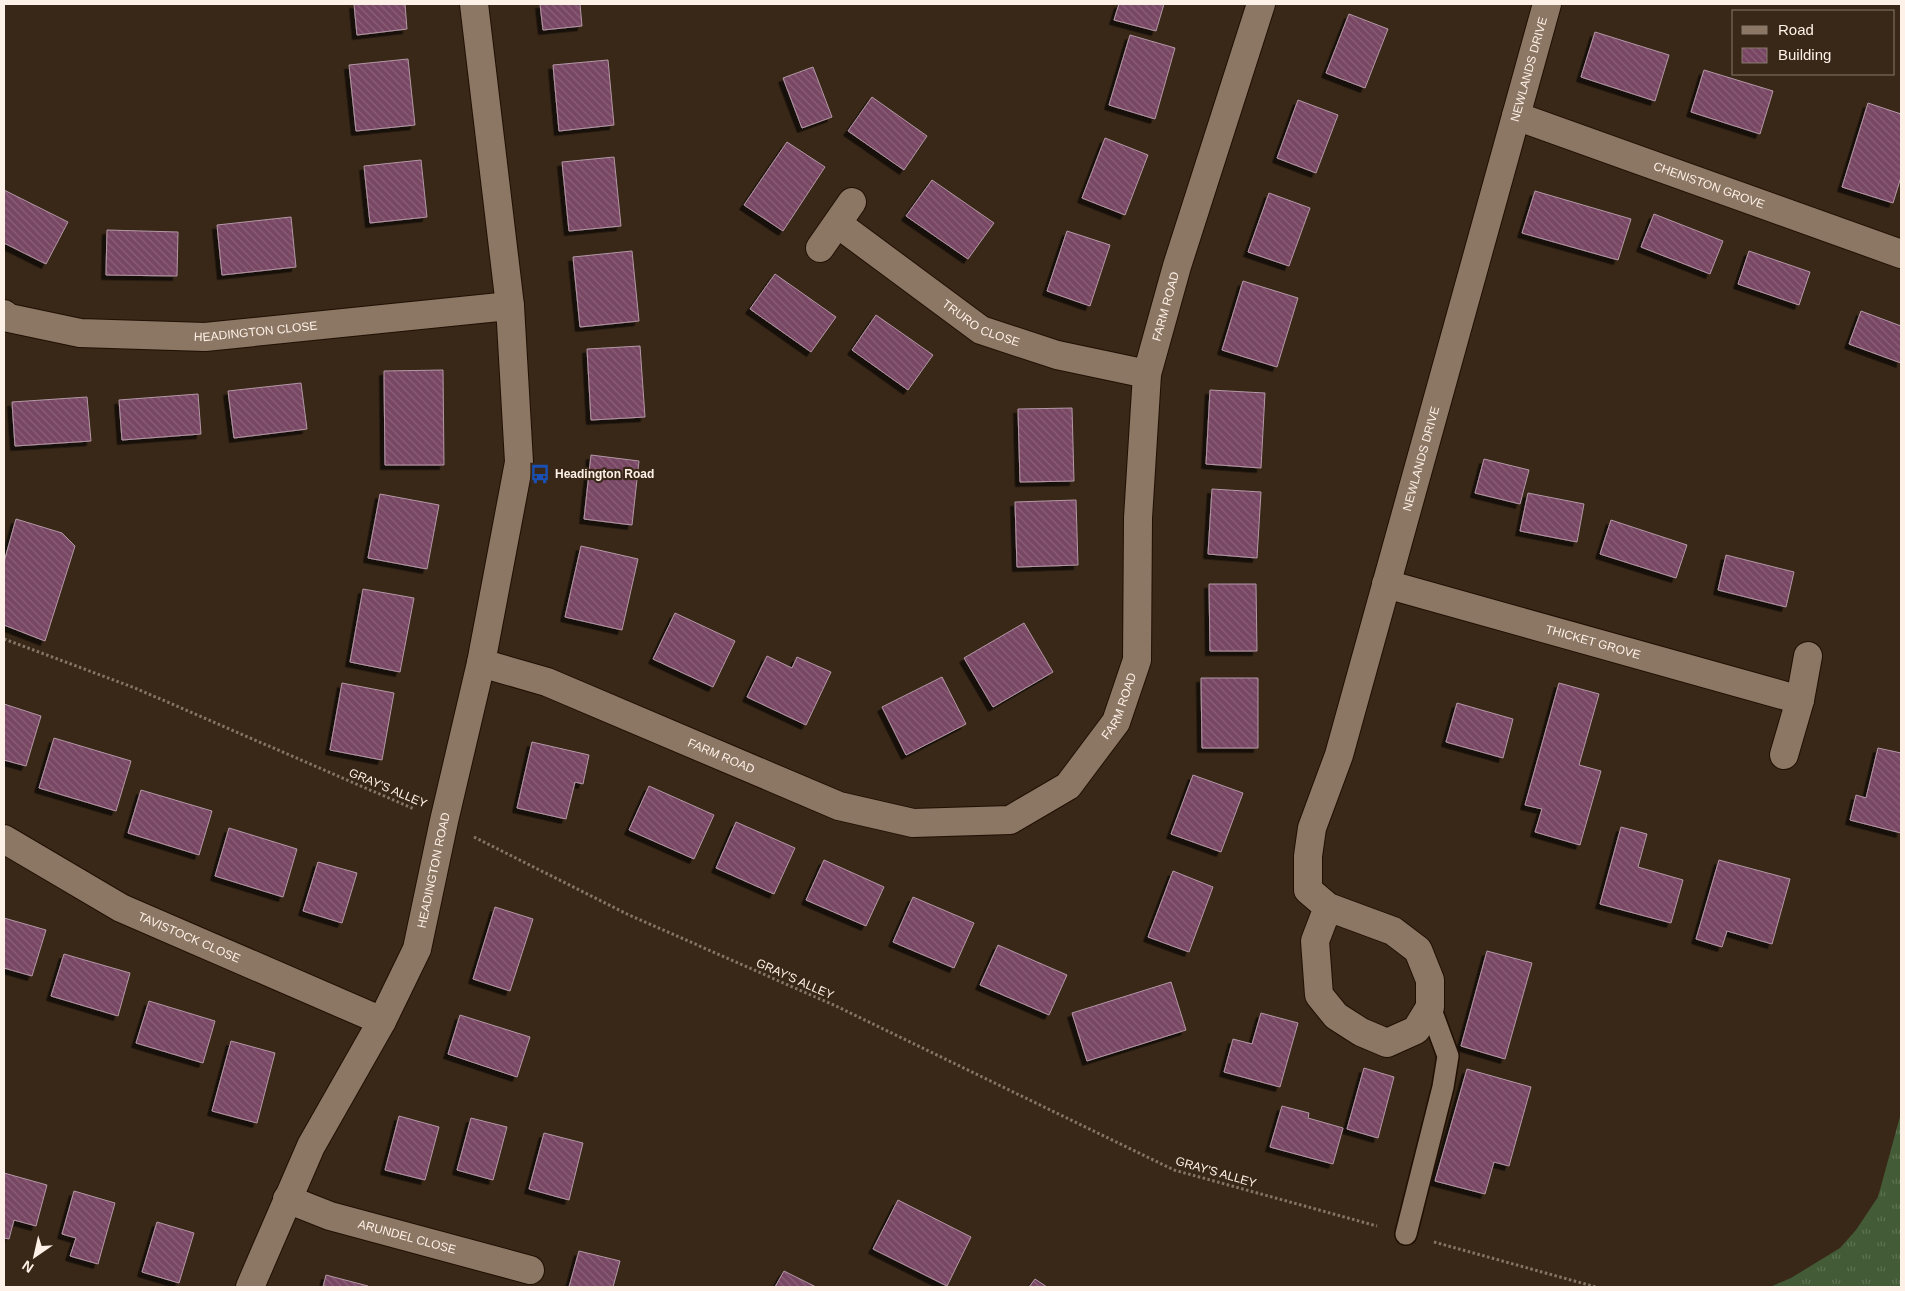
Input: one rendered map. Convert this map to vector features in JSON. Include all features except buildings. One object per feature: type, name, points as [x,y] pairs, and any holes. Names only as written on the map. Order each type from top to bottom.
[{"type":"street","name":"HEADINGTON ROAD","points":[[250,1287],[311,1146],[382,1021],[417,950],[444,821],[481,663],[519,462],[510,306],[474,4]]},
{"type":"street","name":"FARM ROAD","points":[[481,663],[547,682],[839,806],[913,823],[1010,820],[1068,786],[1116,722],[1137,660],[1138,518],[1147,374],[1177,266],[1261,4]]},
{"type":"street","name":"NEWLANDS DRIVE","points":[[1430,1007],[1430,980],[1418,950],[1393,930],[1328,907],[1308,890],[1308,856],[1312,828],[1339,755],[1547,4]]},
{"type":"street","name":"CHENISTON GROVE","points":[[1516,116],[1901,254]]},
{"type":"street","name":"TRURO CLOSE","points":[[820,248],[845,213],[981,330],[1057,355],[1147,374]]},
{"type":"street","name":"HEADINGTON CLOSE","points":[[4,314],[9,318],[80,333],[205,337],[510,306]]},
{"type":"street","name":"THICKET GROVE","points":[[1386,584],[1800,700]]},
{"type":"street","points":[[1784,755],[1800,700],[1808,656]]},
{"type":"street","name":"TAVISTOCK CLOSE","points":[[4,839],[121,908],[382,1021]]},
{"type":"street","points":[[1328,907],[1315,941],[1319,995],[1336,1016],[1361,1032],[1387,1043],[1416,1030],[1430,1007]]},
{"type":"street","name":"ARUNDEL CLOSE","points":[[288,1199],[330,1216],[530,1267]]},
{"type":"lane","points":[[1406,1234],[1443,1087],[1448,1056],[1430,1007]]},
{"type":"path","name":"GRAY'S ALLEY","points":[[4,639],[134,688],[444,821],[627,914],[838,1007],[1174,1170],[1596,1287]]},
{"type":"green space","points":[[1901,1113],[1901,1287],[1770,1287],[1791,1278],[1840,1248],[1856,1230],[1878,1197]]},
{"type":"place","name":"Headington Road","points":[[540,474]]}]
